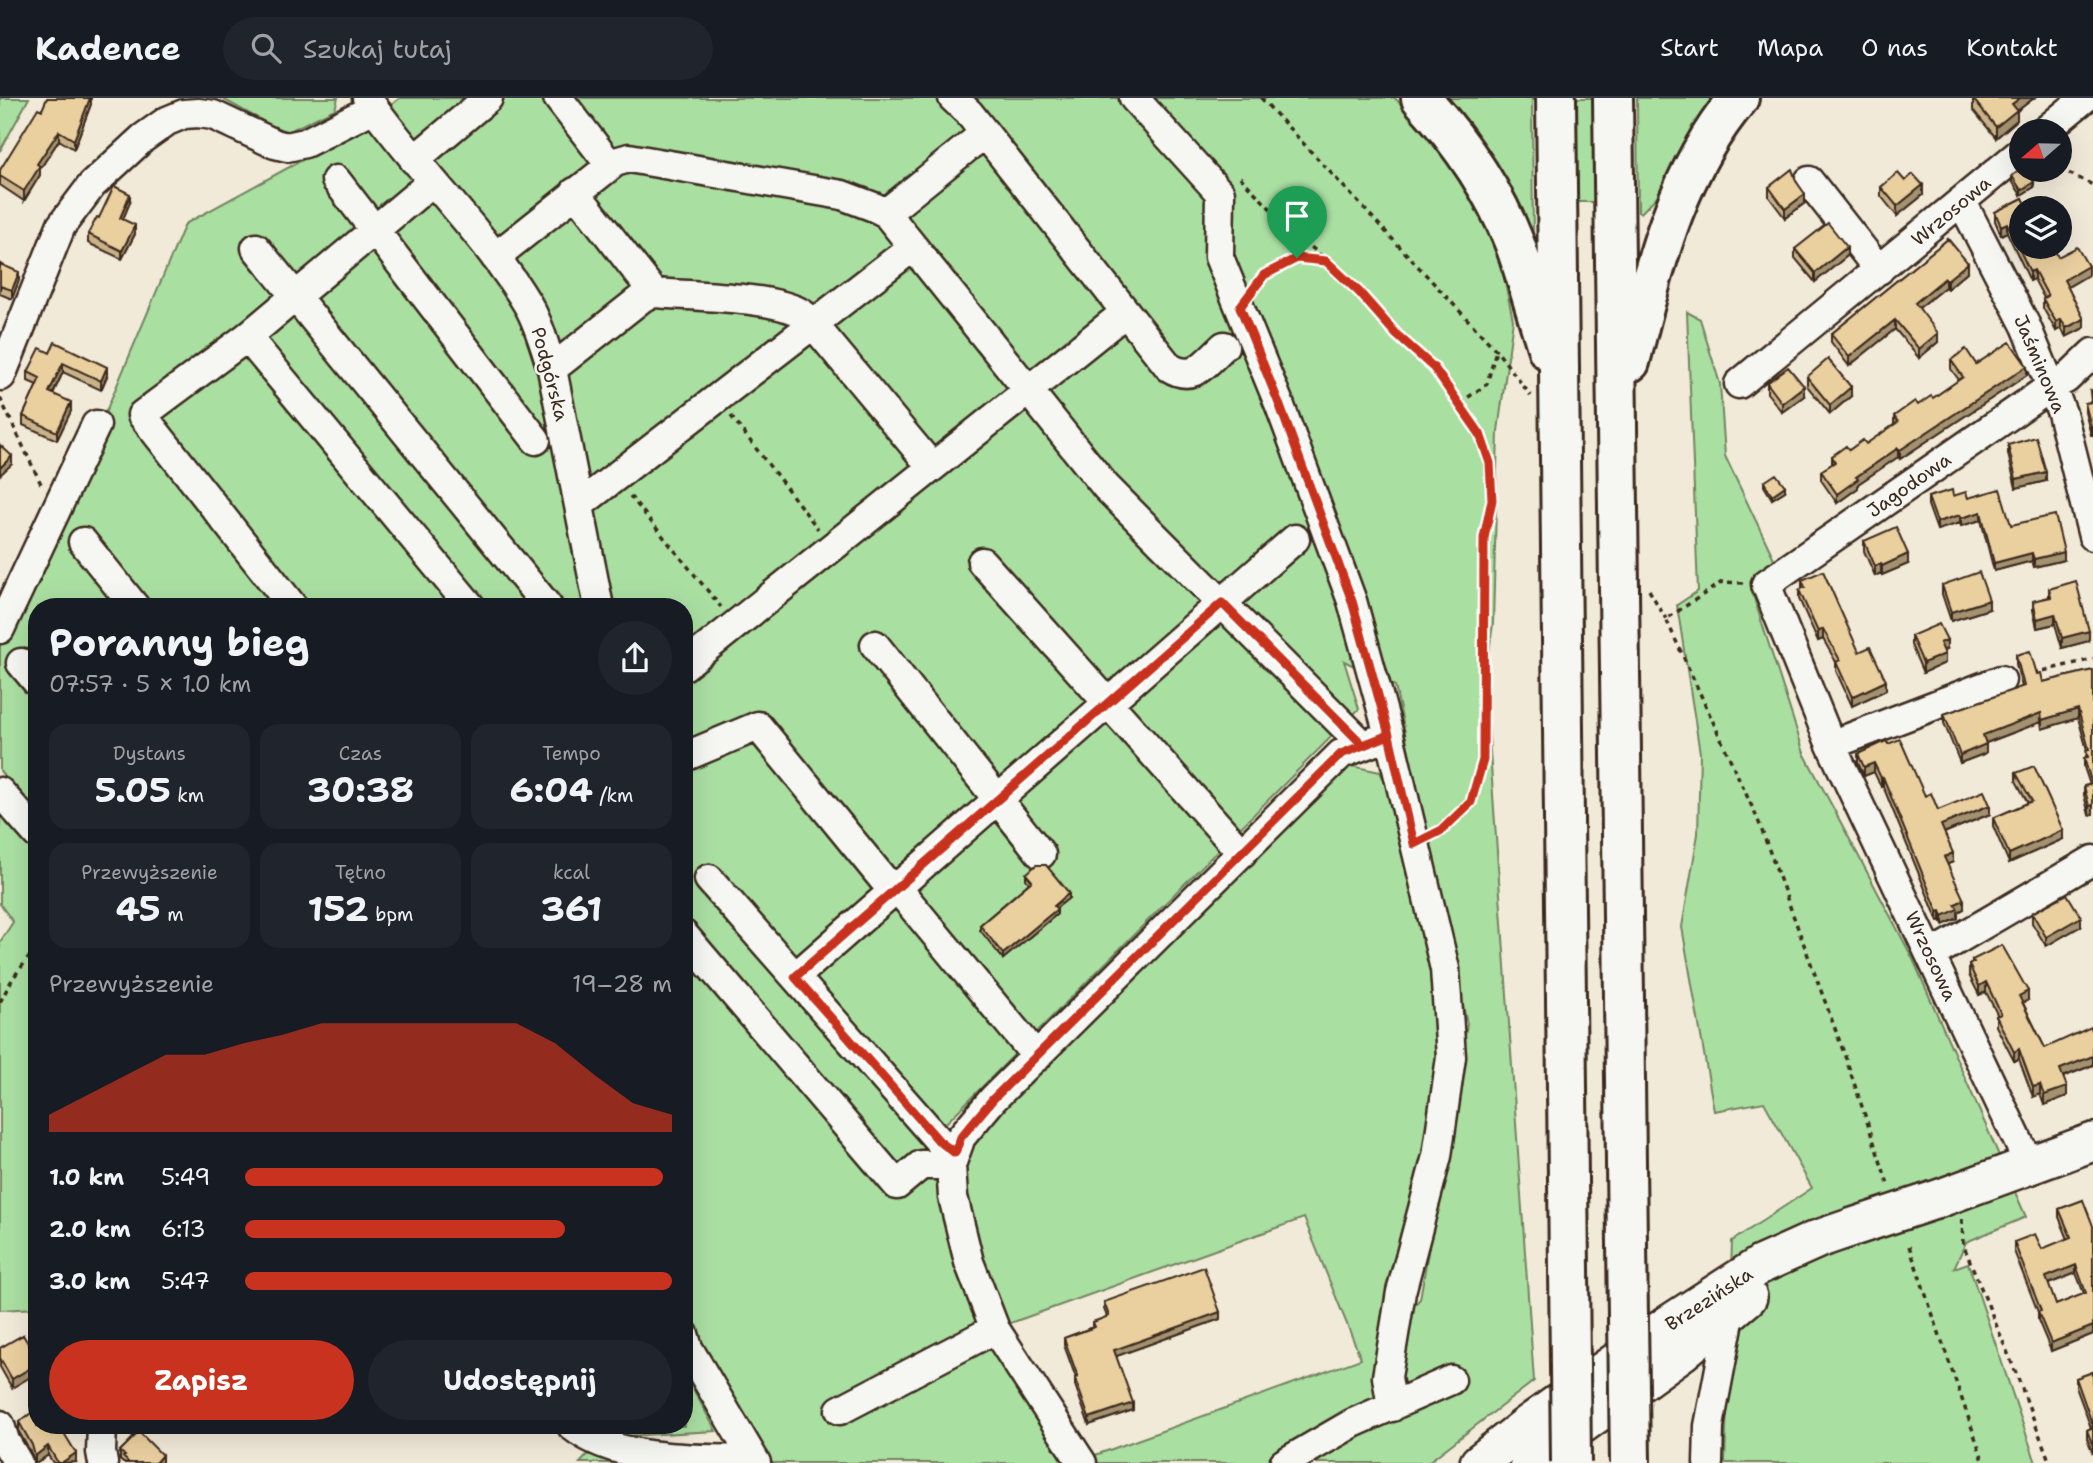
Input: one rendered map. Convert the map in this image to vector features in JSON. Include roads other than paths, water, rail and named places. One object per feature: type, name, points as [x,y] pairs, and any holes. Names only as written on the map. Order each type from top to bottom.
[{"type":"highway","points":[[1422,98],[1466,151],[1503,218],[1516,249],[1547,393]]},
{"type":"highway","points":[[1556,98],[1547,393],[1569,1269],[1571,1463]]},
{"type":"highway","points":[[1614,98],[1630,1463]]},
{"type":"highway","points":[[1618,411],[1656,257],[1667,227],[1681,191],[1700,156],[1739,98]]},
{"type":"main road","name":"Brzezińska","points":[[1479,1463],[1526,1426],[1669,1324],[1760,1265],[1818,1239],[1851,1233],[1950,1202],[2030,1166],[2091,1150]]},
{"type":"main road","name":"Brzezińska","points":[[1529,1463],[1682,1352],[1731,1310],[1792,1265],[1851,1233]]},
{"type":"street","points":[[414,160],[488,98]]},
{"type":"street","points":[[558,98],[610,165]]},
{"type":"street","points":[[953,98],[985,133],[1169,367],[1180,374],[1194,373],[1224,346]]},
{"type":"street","points":[[1135,98],[1220,193],[1219,257],[1280,406],[1352,601],[1376,740],[1414,844],[1445,969],[1451,1057],[1437,1156],[1399,1304],[1387,1377],[1392,1407]]},
{"type":"street","points":[[2060,119],[2085,98]]},
{"type":"street","name":"Podgórska","points":[[1,376],[61,226],[92,185],[143,138],[167,121],[184,114],[198,113],[213,115],[287,147],[306,144],[371,103],[414,160],[495,257],[528,305],[541,333],[552,369],[597,598]]},
{"type":"street","points":[[886,213],[985,133]]},
{"type":"street","points":[[495,257],[610,165],[629,158],[842,195],[874,206],[886,213],[1106,487],[1222,603],[1376,740]]},
{"type":"street","name":"Wrzosowa","points":[[1739,384],[2009,162]]},
{"type":"street","points":[[336,180],[536,440]]},
{"type":"street","points":[[1809,181],[1880,270]]},
{"type":"street","points":[[286,598],[142,415],[247,337],[432,182]]},
{"type":"street","points":[[575,192],[654,293]]},
{"type":"street","name":"Jaśminowa","points":[[1962,202],[2026,326],[2052,386],[2062,413],[2093,536]]},
{"type":"street","points":[[579,505],[913,247]]},
{"type":"street","points":[[256,248],[541,598]]},
{"type":"street","points":[[552,369],[643,298],[654,293],[740,299],[786,307],[802,313],[813,324],[932,467]]},
{"type":"street","points":[[693,659],[1126,312]]},
{"type":"street","points":[[247,337],[464,598]]},
{"type":"street","name":"Jagodowa","points":[[1766,584],[2052,386],[2067,379],[2093,353]]},
{"type":"street","points":[[0,629],[96,425]]},
{"type":"street","points":[[795,977],[1295,539]]},
{"type":"street","points":[[83,542],[128,598]]},
{"type":"street","points":[[982,562],[1242,853]]},
{"type":"street","name":"Wrzosowa","points":[[1766,584],[1831,745],[2030,1166]]},
{"type":"street","points":[[874,645],[1041,854]]},
{"type":"street","points":[[1831,745],[2000,680]]},
{"type":"street","points":[[693,753],[758,726],[883,879],[897,888],[1037,1057]]},
{"type":"street","points":[[1082,1463],[995,1329],[969,1262],[953,1197],[953,1159],[961,1137],[993,1099],[1341,754],[1376,740]]},
{"type":"street","points":[[0,792],[28,824]]},
{"type":"street","points":[[1931,955],[2093,860]]},
{"type":"street","points":[[709,879],[953,1159]]},
{"type":"street","points":[[693,946],[897,1185],[921,1166],[953,1159]]},
{"type":"street","points":[[1708,1463],[1709,1426],[1731,1310]]},
{"type":"street","points":[[840,1410],[995,1329]]},
{"type":"street","points":[[693,1356],[755,1461]]},
{"type":"street","points":[[1284,1463],[1353,1423],[1451,1380]]},
{"type":"street","points":[[0,1425],[5,1441],[18,1463]]},
{"type":"street","points":[[102,1434],[103,1463]]},
{"type":"street","points":[[582,1434],[618,1450],[690,1458],[755,1461]]}]
